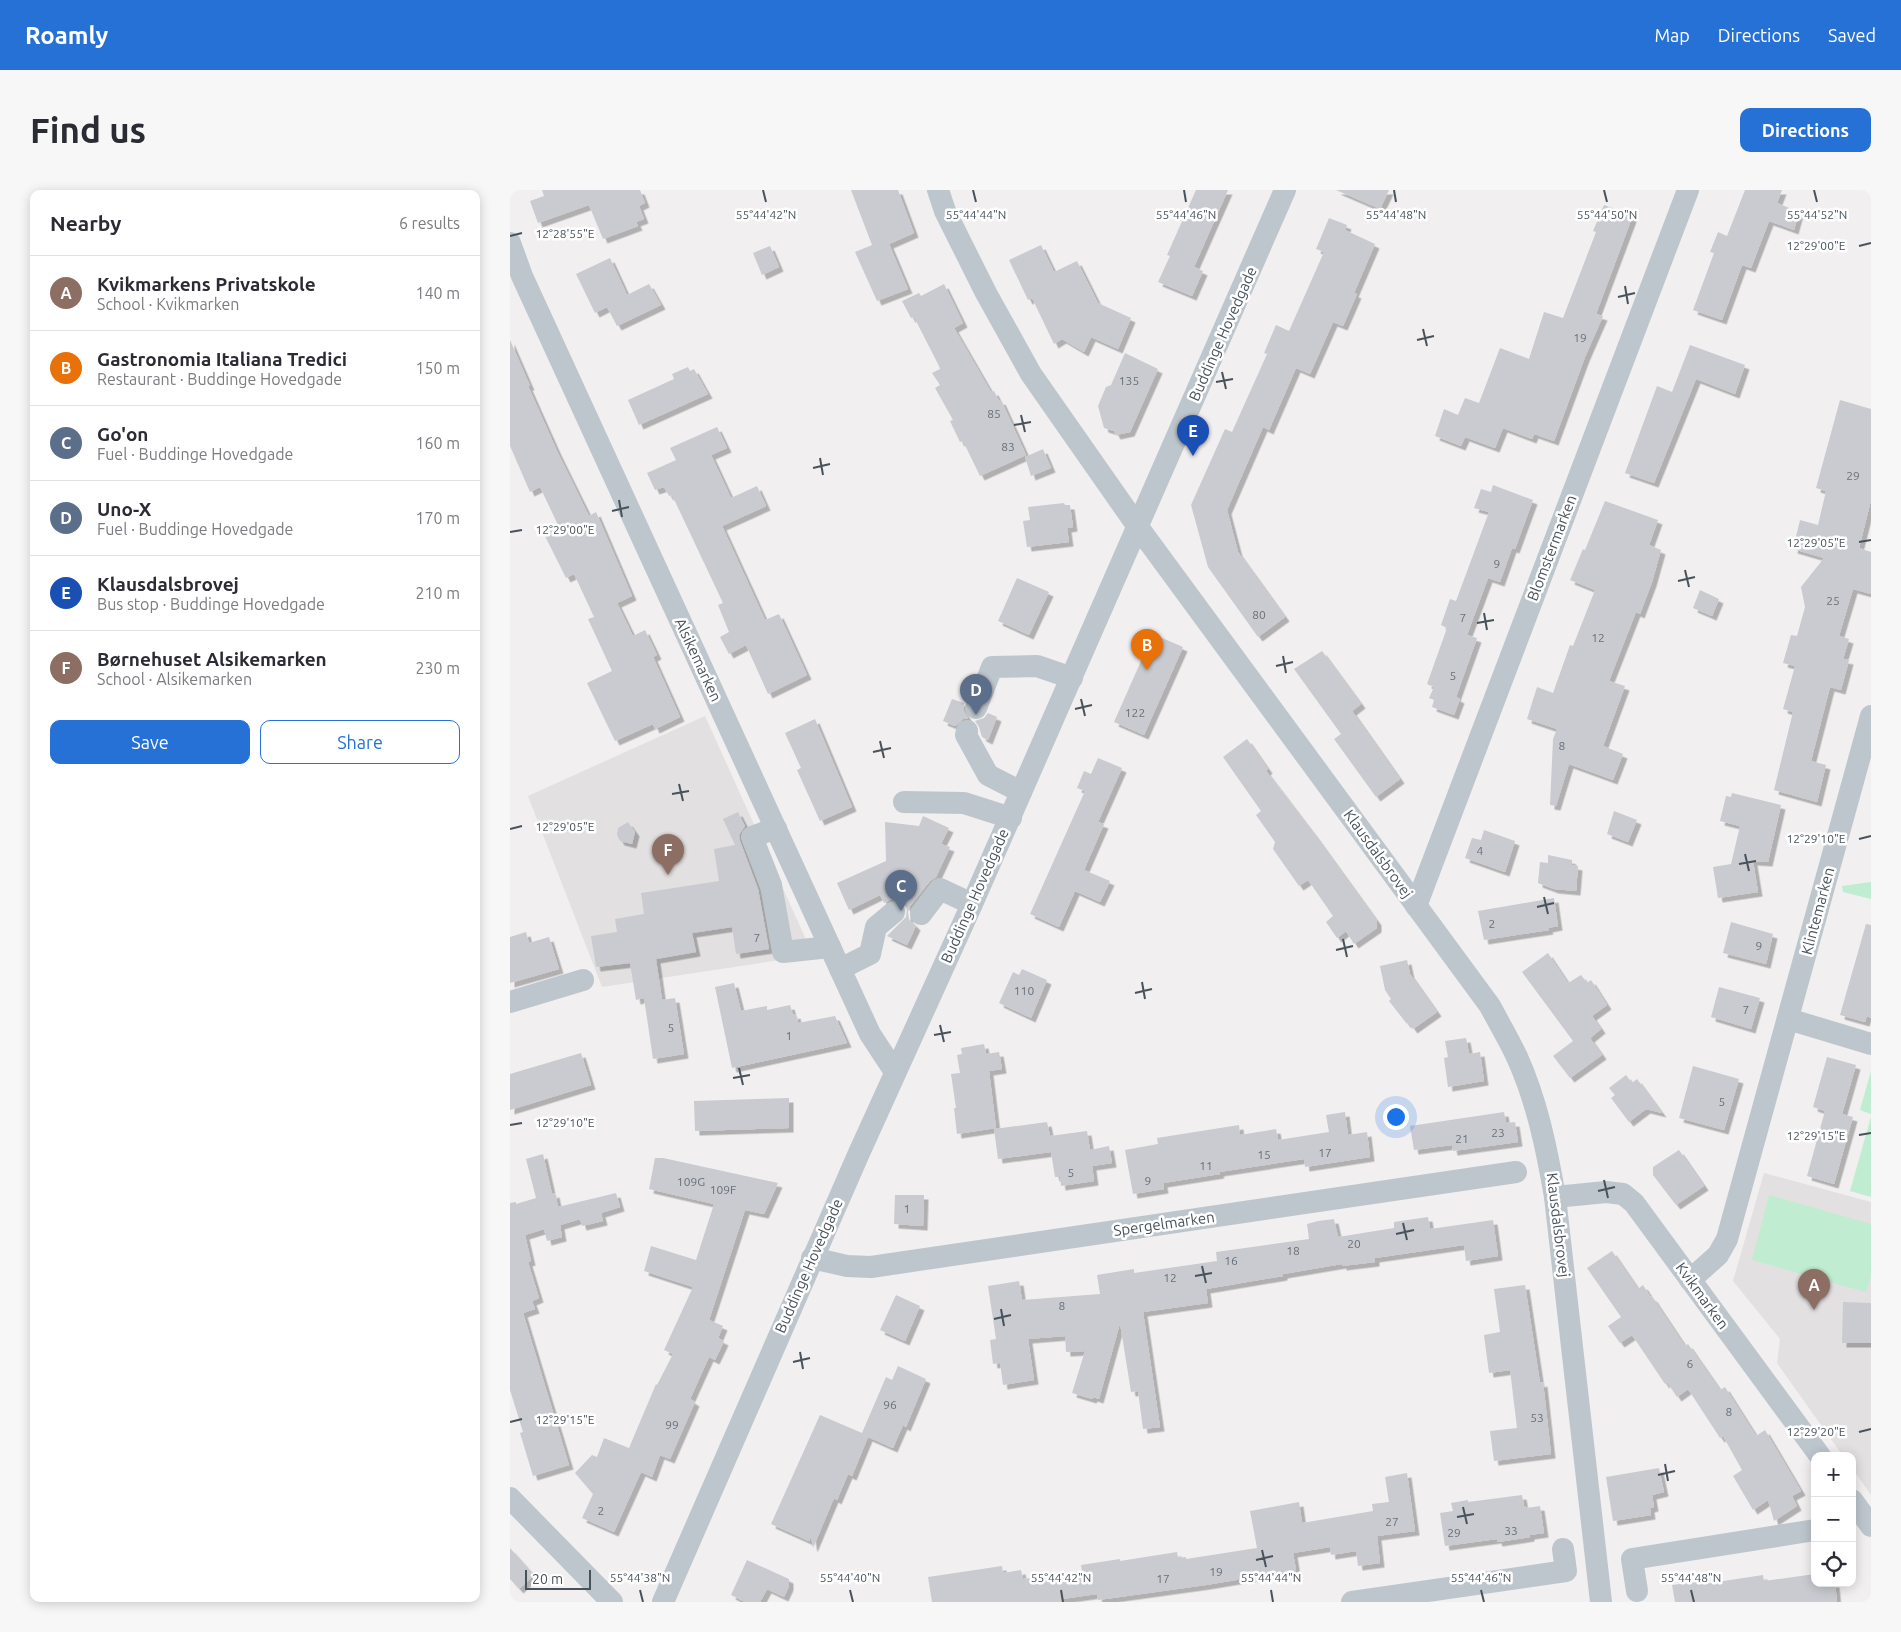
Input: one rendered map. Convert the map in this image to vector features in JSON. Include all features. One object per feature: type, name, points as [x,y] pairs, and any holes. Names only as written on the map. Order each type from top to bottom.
[{"type":"street","name":"Klausdalsbrovej","points":[[938,190],[946,212],[986,293],[1031,374],[1138,527],[1490,1006],[1518,1058],[1548,1153],[1556,1197],[1601,1602]]},
{"type":"street","name":"Buddinge Hovedgade","points":[[663,1602],[812,1258],[1011,818],[1286,190]]},
{"type":"street","name":"Blomstermarken","points":[[1416,906],[1688,190]]},
{"type":"street","name":"Alsikemarken","points":[[510,243],[522,276],[870,1034],[895,1072]]},
{"type":"street","points":[[976,708],[992,667],[1037,666],[1072,678]]},
{"type":"street","name":"Klintemarken","points":[[1690,1280],[1718,1255],[1727,1239],[1871,716]]},
{"type":"street","points":[[967,731],[966,735],[988,775],[1022,792]]},
{"type":"street","points":[[904,802],[964,803],[1011,818]]},
{"type":"street","points":[[776,828],[752,837],[771,884],[783,952],[830,947]]},
{"type":"street","points":[[921,914],[940,889],[972,904]]},
{"type":"street","points":[[840,969],[870,954],[876,927],[894,912]]},
{"type":"street","points":[[510,1002],[583,980]]},
{"type":"street","points":[[1788,1019],[1871,1044]]},
{"type":"street","name":"Spergelmarken","points":[[812,1258],[847,1266],[871,1268],[1516,1172]]},
{"type":"street","name":"Kvikmarken","points":[[1556,1197],[1606,1192],[1623,1194],[1634,1203],[1817,1452]]},
{"type":"street","points":[[510,1498],[612,1602]]},
{"type":"street","points":[[1856,1508],[1864,1524]]},
{"type":"street","points":[[1637,1591],[1632,1559],[1811,1531]]},
{"type":"street","points":[[1352,1602],[1566,1571],[1563,1549]]},
{"type":"shaded area","points":[[705,716],[813,955],[602,987],[528,796]]},
{"type":"shaded area","points":[[1764,1173],[1871,1202],[1871,1495],[1856,1474],[1856,1452],[1840,1452],[1777,1363],[1780,1339],[1733,1281]]},
{"type":"green space","points":[[1871,882],[1871,899],[1843,892],[1842,886]]},
{"type":"green space","points":[[1871,1071],[1871,1114],[1860,1110]]},
{"type":"green space","points":[[1871,1117],[1871,1197],[1850,1191]]},
{"type":"green space","points":[[1769,1195],[1871,1224],[1871,1276],[1866,1292],[1752,1260]]},
{"type":"building","points":[[542,190],[640,190],[645,203],[639,206],[644,219],[636,222],[638,226],[603,239],[589,205],[538,223],[530,201],[544,196]]},
{"type":"building","points":[[851,190],[898,190],[914,233],[889,244],[908,289],[877,301],[855,252],[872,245]]},
{"type":"building","points":[[1196,190],[1228,190],[1194,267],[1203,271],[1192,296],[1158,282],[1170,256],[1167,255]]},
{"type":"building","points":[[1336,190],[1389,190],[1380,209]]},
{"type":"building","points":[[1745,190],[1782,190],[1777,203],[1799,212],[1794,230],[1769,221],[1751,268],[1742,265],[1722,320],[1693,310],[1714,253],[1710,252],[1718,232],[1727,236]]},
{"type":"building","points":[[1604,205],[1633,215],[1596,314],[1603,316],[1585,357],[1554,441],[1534,434],[1532,439],[1503,428],[1495,448],[1465,437],[1461,446],[1435,436],[1444,409],[1458,415],[1465,398],[1479,403],[1500,348],[1529,359],[1544,312],[1563,318],[1596,232],[1593,231]]},
{"type":"building","points":[[1329,218],[1347,225],[1345,230],[1375,244],[1354,293],[1357,294],[1343,326],[1333,322],[1310,374],[1296,368],[1269,430],[1263,427],[1227,510],[1238,552],[1285,617],[1258,637],[1208,567],[1191,505],[1225,429],[1232,432],[1267,354],[1264,353],[1276,325],[1289,331],[1324,252],[1316,249]]},
{"type":"building","points":[[1041,245],[1054,272],[1077,261],[1098,303],[1131,318],[1118,349],[1091,337],[1084,352],[1062,339],[1054,344],[1032,298],[1028,300],[1009,260]]},
{"type":"building","points":[[770,246],[779,267],[762,275],[753,253]]},
{"type":"building","points":[[610,258],[627,295],[649,284],[661,305],[617,326],[607,307],[595,313],[576,274]]},
{"type":"building","points":[[944,284],[963,323],[954,328],[991,392],[994,391],[999,401],[1001,400],[1026,455],[980,476],[963,441],[960,442],[950,421],[953,420],[935,388],[940,385],[932,373],[940,369],[939,366],[914,317],[911,318],[902,301],[919,293],[921,296]]},
{"type":"building","points":[[510,340],[557,451],[589,516],[596,512],[632,596],[617,603],[633,636],[645,630],[657,655],[653,657],[680,717],[655,729],[653,724],[615,741],[587,683],[612,671],[588,619],[594,617],[574,574],[566,578],[544,534],[559,527],[540,487],[530,492],[510,446]]},
{"type":"building","points":[[1690,345],[1745,365],[1735,394],[1696,379],[1654,483],[1625,473],[1657,386],[1672,392]]},
{"type":"building","points":[[1125,353],[1158,369],[1130,432],[1116,435],[1114,431],[1104,428],[1098,406],[1106,387],[1111,385]]},
{"type":"building","points":[[688,367],[690,371],[694,369],[708,394],[639,425],[628,400],[674,379],[672,374]]},
{"type":"building","points":[[1840,400],[1871,409],[1871,500],[1859,548],[1871,552],[1871,594],[1853,589],[1839,636],[1849,639],[1843,659],[1849,660],[1841,690],[1830,687],[1811,761],[1826,765],[1817,802],[1774,790],[1793,712],[1783,709],[1795,666],[1783,663],[1791,635],[1797,636],[1805,607],[1801,587],[1824,558],[1793,549],[1800,520],[1818,525],[1826,491],[1816,488]]},
{"type":"building","points":[[717,427],[727,448],[711,455],[731,498],[757,486],[766,506],[722,526],[765,620],[779,614],[807,675],[768,694],[746,645],[729,654],[720,637],[729,632],[718,605],[723,603],[672,495],[669,496],[664,487],[655,490],[647,473],[676,460],[670,448]]},
{"type":"building","points":[[1043,449],[1051,468],[1031,476],[1025,457]]},
{"type":"building","points":[[1493,485],[1533,500],[1515,549],[1512,548],[1500,582],[1488,578],[1467,635],[1477,638],[1456,697],[1460,699],[1454,715],[1432,707],[1434,700],[1429,698],[1434,687],[1427,684],[1447,628],[1441,625],[1450,599],[1456,601],[1489,512],[1474,508],[1481,489],[1491,492]]},
{"type":"building","points":[[1605,501],[1658,520],[1649,545],[1661,550],[1640,614],[1636,612],[1609,681],[1625,686],[1603,746],[1623,754],[1613,780],[1569,764],[1556,806],[1550,805],[1553,739],[1557,729],[1527,719],[1537,687],[1553,693],[1570,645],[1573,646],[1595,590],[1570,580],[1583,549],[1585,550]]},
{"type":"building","points":[[1064,503],[1065,505],[1070,505],[1073,527],[1067,528],[1069,542],[1027,547],[1023,521],[1030,520],[1028,507]]},
{"type":"building","points":[[1017,578],[1049,592],[1029,635],[998,621]]},
{"type":"building","points":[[1700,590],[1719,599],[1712,616],[1693,608]]},
{"type":"building","points":[[1153,634],[1183,647],[1144,735],[1114,722]]},
{"type":"building","points":[[1322,651],[1361,704],[1352,711],[1400,779],[1376,797],[1334,739],[1341,734],[1294,669]]},
{"type":"building","points":[[952,699],[964,703],[963,710],[968,718],[963,719],[955,726],[943,721]]},
{"type":"building","points":[[988,713],[997,717],[988,740],[982,737],[975,721],[984,718]]},
{"type":"building","points":[[815,719],[852,807],[820,821],[797,770],[801,768],[785,733]]},
{"type":"building","points":[[1247,739],[1268,769],[1266,771],[1377,921],[1377,928],[1354,944],[1346,931],[1337,938],[1326,922],[1333,916],[1308,880],[1299,886],[1273,849],[1275,842],[1256,815],[1261,811],[1223,757]]},
{"type":"building","points":[[1098,758],[1122,768],[1098,822],[1104,824],[1084,870],[1110,881],[1100,902],[1075,891],[1059,927],[1030,914],[1085,791],[1077,788],[1084,771],[1091,774]]},
{"type":"building","points":[[1732,793],[1781,805],[1768,862],[1753,861],[1758,892],[1718,898],[1713,867],[1731,864],[1740,826],[1720,821],[1726,796],[1731,797]]},
{"type":"building","points":[[1614,811],[1637,820],[1628,842],[1607,834]]},
{"type":"building","points":[[738,812],[745,826],[739,835],[740,841],[758,889],[769,949],[736,954],[732,927],[692,933],[696,952],[656,959],[662,1000],[675,998],[684,1054],[653,1059],[644,998],[636,1000],[630,963],[596,967],[591,936],[617,932],[615,919],[644,914],[641,893],[719,881],[714,849],[735,845],[723,819]]},
{"type":"building","points":[[923,816],[949,828],[941,844],[950,847],[936,877],[930,881],[910,906],[908,912],[909,919],[916,926],[907,945],[887,936],[906,917],[907,909],[904,903],[892,899],[884,903],[880,895],[849,910],[837,883],[886,861],[885,822],[919,826]]},
{"type":"building","points":[[628,822],[635,832],[632,844],[620,841],[617,835],[618,828]]},
{"type":"building","points":[[1484,830],[1515,841],[1505,872],[1465,858],[1472,838],[1481,840]]},
{"type":"building","points":[[1548,855],[1572,860],[1572,865],[1578,866],[1576,891],[1554,889],[1538,883],[1540,862],[1548,863]]},
{"type":"building","points":[[1554,898],[1558,926],[1548,928],[1549,930],[1484,940],[1478,911]]},
{"type":"building","points":[[1731,922],[1773,934],[1766,964],[1723,953]]},
{"type":"building","points":[[1866,924],[1871,925],[1871,1018],[1867,1016],[1865,1022],[1840,1015]]},
{"type":"building","points":[[526,932],[529,943],[549,937],[559,969],[510,983],[510,937]]},
{"type":"building","points":[[1548,953],[1568,983],[1581,975],[1587,983],[1591,980],[1607,1005],[1592,1016],[1601,1029],[1590,1038],[1602,1055],[1570,1078],[1553,1056],[1573,1041],[1522,972]]},
{"type":"building","points":[[1407,960],[1410,974],[1437,1012],[1413,1029],[1389,1001],[1391,999],[1385,990],[1380,966]]},
{"type":"building","points":[[1022,969],[1047,980],[1031,1018],[999,1003],[1013,972],[1019,975]]},
{"type":"building","points":[[734,983],[741,1011],[767,1006],[767,1010],[790,1005],[793,1015],[796,1014],[798,1023],[835,1016],[847,1043],[732,1068],[715,987]]},
{"type":"building","points":[[1719,987],[1760,998],[1751,1029],[1711,1017]]},
{"type":"building","points":[[1466,1038],[1469,1054],[1480,1052],[1484,1081],[1448,1087],[1444,1058],[1448,1057],[1445,1041]]},
{"type":"building","points":[[984,1044],[986,1054],[999,1052],[1002,1069],[989,1071],[996,1128],[957,1134],[954,1108],[956,1108],[951,1074],[960,1073],[957,1055],[962,1054],[961,1048]]},
{"type":"building","points":[[581,1053],[591,1085],[510,1110],[510,1074]]},
{"type":"building","points":[[1827,1057],[1856,1065],[1842,1114],[1853,1117],[1834,1184],[1807,1176],[1825,1111],[1813,1107]]},
{"type":"building","points":[[1693,1066],[1739,1079],[1724,1130],[1679,1118]]},
{"type":"building","points":[[1626,1075],[1632,1083],[1637,1079],[1662,1113],[1646,1109],[1629,1122],[1611,1098],[1615,1095],[1609,1088]]},
{"type":"building","points":[[789,1098],[789,1128],[695,1131],[694,1101]]},
{"type":"building","points":[[1345,1112],[1348,1135],[1367,1132],[1370,1157],[1305,1167],[1304,1159],[1219,1172],[1220,1174],[1163,1183],[1164,1189],[1133,1194],[1125,1150],[1158,1144],[1157,1138],[1239,1125],[1240,1135],[1276,1129],[1278,1140],[1329,1132],[1326,1115]]},
{"type":"building","points":[[1504,1112],[1506,1123],[1515,1122],[1518,1142],[1453,1151],[1452,1145],[1414,1150],[1410,1126]]},
{"type":"building","points":[[1047,1122],[1050,1136],[1087,1131],[1090,1150],[1109,1146],[1112,1163],[1092,1166],[1094,1181],[1061,1186],[1060,1177],[1055,1177],[1051,1152],[998,1159],[994,1129]]},
{"type":"building","points":[[1679,1150],[1704,1186],[1676,1205],[1653,1175],[1653,1167]]},
{"type":"building","points":[[543,1154],[552,1194],[555,1193],[558,1207],[616,1193],[620,1207],[601,1213],[603,1221],[582,1226],[580,1219],[560,1225],[562,1237],[547,1241],[544,1229],[525,1235],[531,1261],[528,1262],[539,1298],[532,1301],[535,1309],[523,1313],[569,1465],[533,1476],[520,1433],[523,1432],[510,1390],[510,1203],[516,1202],[516,1204],[536,1198],[526,1159]]},
{"type":"building","points":[[655,1158],[663,1158],[778,1183],[764,1214],[745,1210],[709,1320],[723,1326],[718,1338],[724,1341],[715,1360],[709,1357],[690,1399],[695,1402],[670,1459],[660,1455],[652,1477],[641,1472],[614,1532],[582,1518],[593,1494],[575,1473],[592,1455],[597,1457],[604,1438],[629,1448],[656,1384],[673,1354],[664,1350],[693,1287],[644,1271],[651,1246],[696,1260],[714,1204],[649,1189]]},
{"type":"building","points":[[895,1195],[924,1195],[923,1226],[894,1224]]},
{"type":"building","points":[[1428,1217],[1430,1229],[1493,1220],[1498,1256],[1466,1261],[1464,1245],[1375,1258],[1375,1262],[1342,1266],[1342,1264],[1206,1289],[1208,1303],[1143,1312],[1160,1427],[1143,1429],[1138,1391],[1131,1392],[1120,1323],[1099,1399],[1093,1397],[1092,1399],[1072,1393],[1085,1351],[1066,1352],[1065,1336],[1028,1339],[1034,1380],[1003,1385],[1000,1363],[993,1364],[990,1340],[996,1339],[988,1286],[1019,1281],[1022,1300],[1100,1294],[1097,1275],[1134,1269],[1134,1273],[1217,1261],[1216,1252],[1309,1239],[1307,1224],[1318,1221],[1334,1219],[1338,1237],[1394,1228],[1394,1222]]},
{"type":"building","points":[[1612,1251],[1638,1289],[1643,1285],[1685,1346],[1688,1344],[1720,1390],[1725,1387],[1756,1436],[1765,1430],[1801,1491],[1792,1496],[1797,1506],[1774,1521],[1768,1500],[1753,1510],[1733,1476],[1742,1470],[1723,1436],[1720,1438],[1688,1389],[1677,1397],[1667,1382],[1665,1384],[1632,1335],[1620,1343],[1608,1326],[1621,1317],[1587,1268]]},
{"type":"building","points":[[1525,1285],[1540,1383],[1543,1382],[1551,1454],[1494,1461],[1490,1431],[1517,1428],[1510,1370],[1489,1373],[1484,1335],[1500,1332],[1494,1289]]},
{"type":"building","points":[[896,1295],[920,1306],[905,1341],[880,1330]]},
{"type":"building","points":[[1843,1302],[1871,1303],[1871,1343],[1842,1343]]},
{"type":"building","points":[[898,1366],[926,1379],[906,1427],[903,1425],[893,1448],[868,1437],[852,1476],[848,1474],[837,1500],[834,1498],[813,1548],[811,1536],[809,1541],[771,1524],[820,1415],[862,1433],[886,1377],[892,1380]]},
{"type":"building","points":[[1659,1468],[1664,1492],[1652,1495],[1654,1507],[1650,1508],[1651,1515],[1613,1521],[1606,1477]]},
{"type":"building","points":[[1407,1473],[1415,1531],[1377,1536],[1380,1563],[1358,1566],[1356,1551],[1331,1555],[1330,1547],[1293,1553],[1296,1570],[1098,1600],[1097,1594],[1062,1599],[1063,1602],[932,1602],[928,1577],[1002,1566],[1003,1573],[1021,1570],[1023,1579],[1082,1571],[1081,1565],[1120,1559],[1120,1561],[1177,1552],[1178,1558],[1186,1557],[1186,1559],[1257,1548],[1250,1511],[1299,1502],[1302,1523],[1373,1511],[1372,1504],[1389,1502],[1385,1477]]},
{"type":"building","points":[[1522,1495],[1526,1508],[1540,1506],[1544,1533],[1498,1542],[1497,1539],[1445,1546],[1440,1513],[1453,1511],[1451,1503]]},
{"type":"building","points":[[510,1548],[534,1575],[519,1589],[510,1579]]},
{"type":"building","points":[[747,1560],[789,1579],[789,1586],[784,1597],[767,1589],[760,1602],[745,1602],[731,1595]]},
{"type":"building","points":[[1763,1575],[1764,1581],[1811,1575],[1811,1587],[1835,1587],[1837,1602],[1675,1602],[1672,1585],[1704,1581],[1704,1584]]},
{"type":"place","name":"Klausdalsbrovej","points":[[1193,456]]},
{"type":"place","name":"Gastronomia Italiana Tredici","points":[[1147,670]]},
{"type":"place","name":"Uno-X","points":[[976,715]]},
{"type":"place","name":"Børnehuset Alsikemarken","points":[[668,875]]},
{"type":"place","name":"Go'on","points":[[901,911]]},
{"type":"place","name":"Kvikmarkens Privatskole","points":[[1814,1310]]}]
